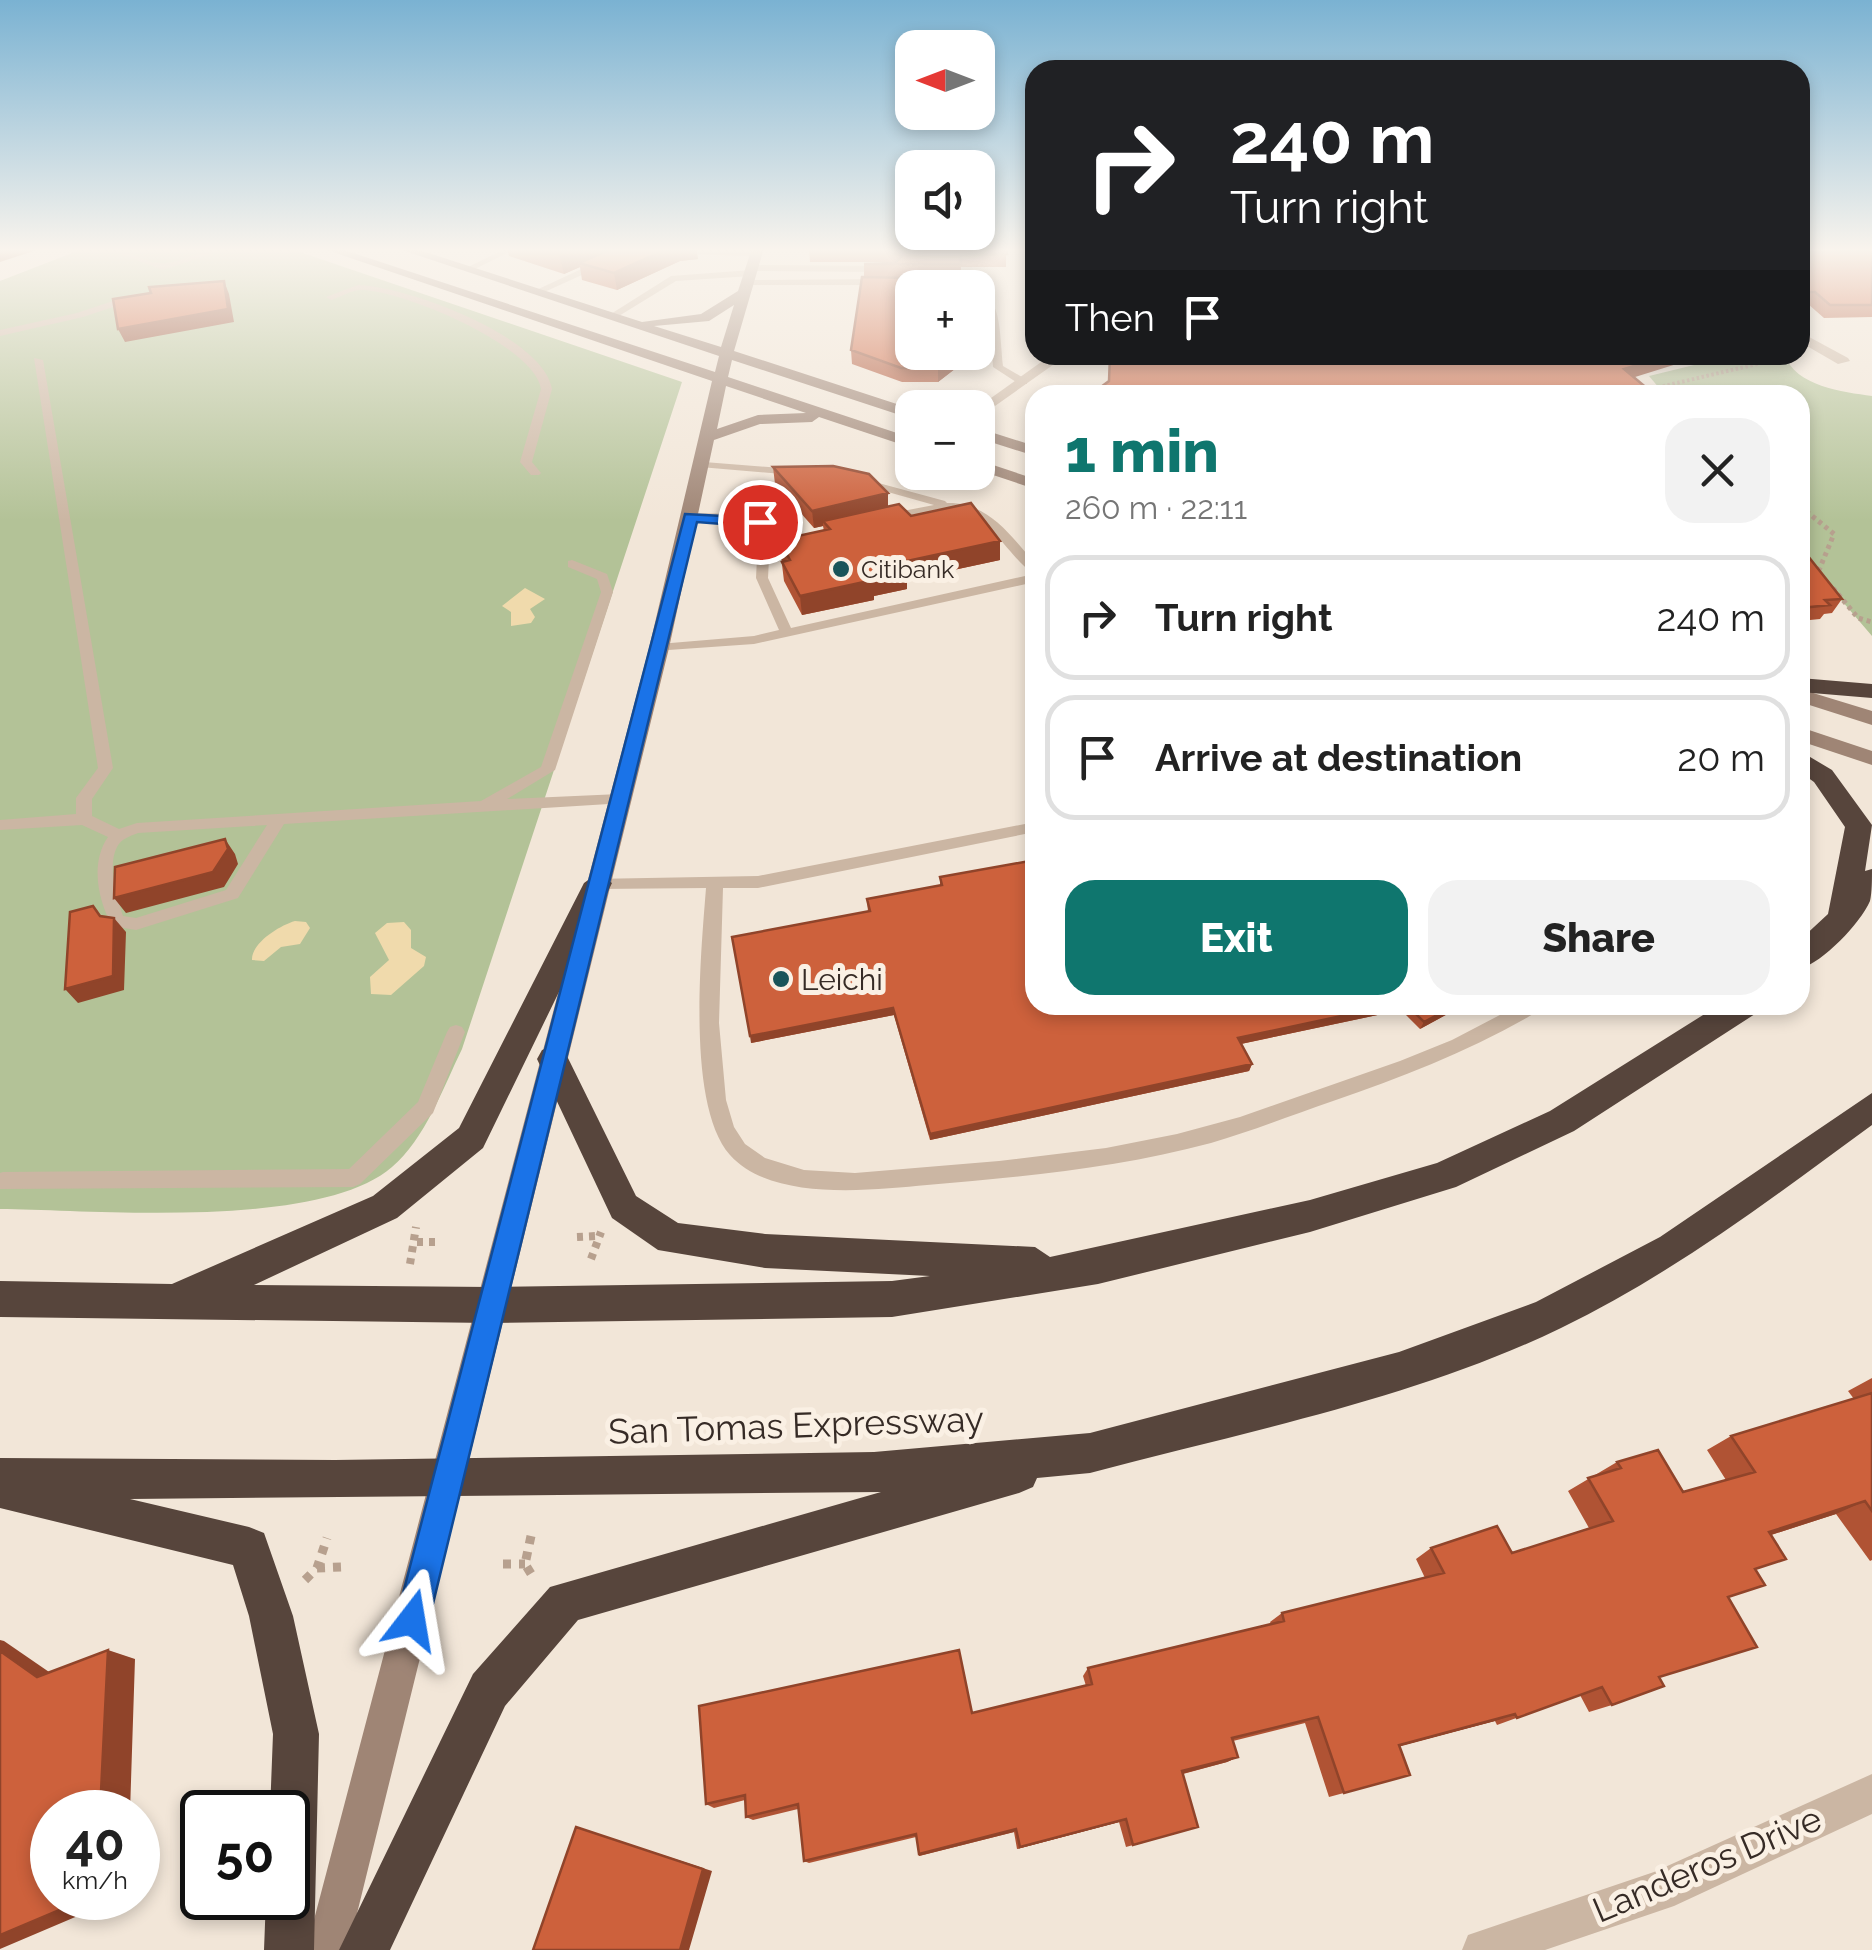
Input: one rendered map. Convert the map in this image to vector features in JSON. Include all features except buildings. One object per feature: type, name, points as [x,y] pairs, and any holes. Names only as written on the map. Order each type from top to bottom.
[{"type":"highway","points":[[1810,686],[1872,691]]},
{"type":"highway","points":[[1810,767],[1823,776],[1859,826],[1842,918]]},
{"type":"highway","points":[[1810,948],[1842,918],[1872,878]]},
{"type":"highway","points":[[172,1300],[276,1259],[385,1207],[471,1138],[598,883]]},
{"type":"highway","points":[[0,1299],[491,1305],[892,1299],[1098,1268],[1310,1216],[1444,1176],[1562,1122],[1728,1015]]},
{"type":"highway","points":[[554,1059],[624,1207],[671,1238],[766,1250],[1098,1268]]},
{"type":"highway","name":"San Tomas Expressway","points":[[0,1478],[448,1478],[874,1472],[1090,1452],[1399,1371],[1546,1316],[1673,1250],[1872,1108]]},
{"type":"highway","points":[[364,1950],[489,1690],[565,1602],[1090,1452]]},
{"type":"highway","points":[[0,1489],[250,1548],[271,1616],[296,1734],[289,1950]]},
{"type":"main road","points":[[601,339],[895,437]]},
{"type":"main road","points":[[680,339],[895,409]]},
{"type":"main road","points":[[327,1950],[659,648],[731,339]]},
{"type":"main road","points":[[710,436],[784,416],[836,418]]},
{"type":"main road","points":[[995,439],[1025,449]]},
{"type":"main road","points":[[995,471],[1025,481]]},
{"type":"main road","points":[[1810,698],[1872,718]]},
{"type":"main road","points":[[1810,737],[1872,758]]},
{"type":"street","points":[[1810,342],[1843,360]]},
{"type":"street","points":[[995,402],[1046,365]]},
{"type":"street","name":"Landeros Drive","points":[[1483,1950],[1659,1891],[1872,1794]]},
{"type":"lane","points":[[497,339],[530,361],[546,382],[548,398],[534,421],[535,436],[526,462],[535,473]]},
{"type":"lane","points":[[995,339],[998,368],[1023,382]]},
{"type":"lane","points":[[38,360],[106,768],[84,798],[84,819]]},
{"type":"lane","points":[[704,465],[808,474]]},
{"type":"lane","points":[[847,477],[984,512],[1025,563]]},
{"type":"lane","points":[[870,522],[946,504]]},
{"type":"lane","points":[[690,517],[749,518],[760,522],[777,544]]},
{"type":"lane","points":[[788,633],[762,578],[763,558],[777,544],[814,535]]},
{"type":"lane","points":[[482,806],[548,770],[607,592],[603,577],[572,564]]},
{"type":"lane","points":[[659,648],[788,633],[1025,577]]},
{"type":"lane","points":[[279,819],[232,894],[136,924],[118,922],[110,910],[108,848],[118,835],[137,828],[482,806],[620,800]]},
{"type":"lane","points":[[0,825],[84,819],[118,835]]},
{"type":"lane","points":[[598,883],[715,883],[777,878],[1025,829]]},
{"type":"lane","points":[[715,883],[707,1004],[712,1068],[723,1115],[735,1148],[768,1169],[814,1181],[1038,1168],[1213,1134],[1450,1051],[1480,1039],[1518,1015]]},
{"type":"lane","points":[[3,1181],[352,1178],[426,1107],[456,1032]]},
{"type":"path","points":[[1668,385],[1752,365]]},
{"type":"path","points":[[1810,514],[1834,534],[1819,570],[1858,618],[1872,622]]},
{"type":"path","points":[[576,1237],[597,1236],[592,1259]]},
{"type":"path","points":[[410,1264],[417,1242],[439,1242]]},
{"type":"path","points":[[503,1564],[526,1564],[531,1536]]},
{"type":"path","points":[[305,1580],[318,1568],[327,1538]]},
{"type":"path","points":[[318,1568],[341,1567]]},
{"type":"green space","points":[[0,339],[556,339],[682,382],[462,1049],[432,1112],[404,1155],[358,1187],[313,1200],[261,1208],[147,1213],[0,1209]]},
{"type":"green space","points":[[1694,365],[1790,365],[1809,381],[1872,396],[1872,636],[1810,564],[1810,385],[1657,385],[1649,376]]},
{"type":"sand","points":[[525,588],[545,599],[530,609],[535,617],[531,623],[511,626],[511,612],[502,606]]},
{"type":"sand","points":[[295,921],[306,922],[310,928],[300,944],[281,947],[264,961],[252,960],[267,936]]},
{"type":"sand","points":[[404,922],[411,930],[411,948],[426,957],[424,966],[391,995],[371,994],[370,977],[389,960],[375,933],[387,923]]},
{"type":"place","name":"Citibank","points":[[841,569]]},
{"type":"place","name":"Leichi","points":[[781,979]]},
{"type":"route","points":[[412,1620],[690,517],[749,518],[760,522]]}]
